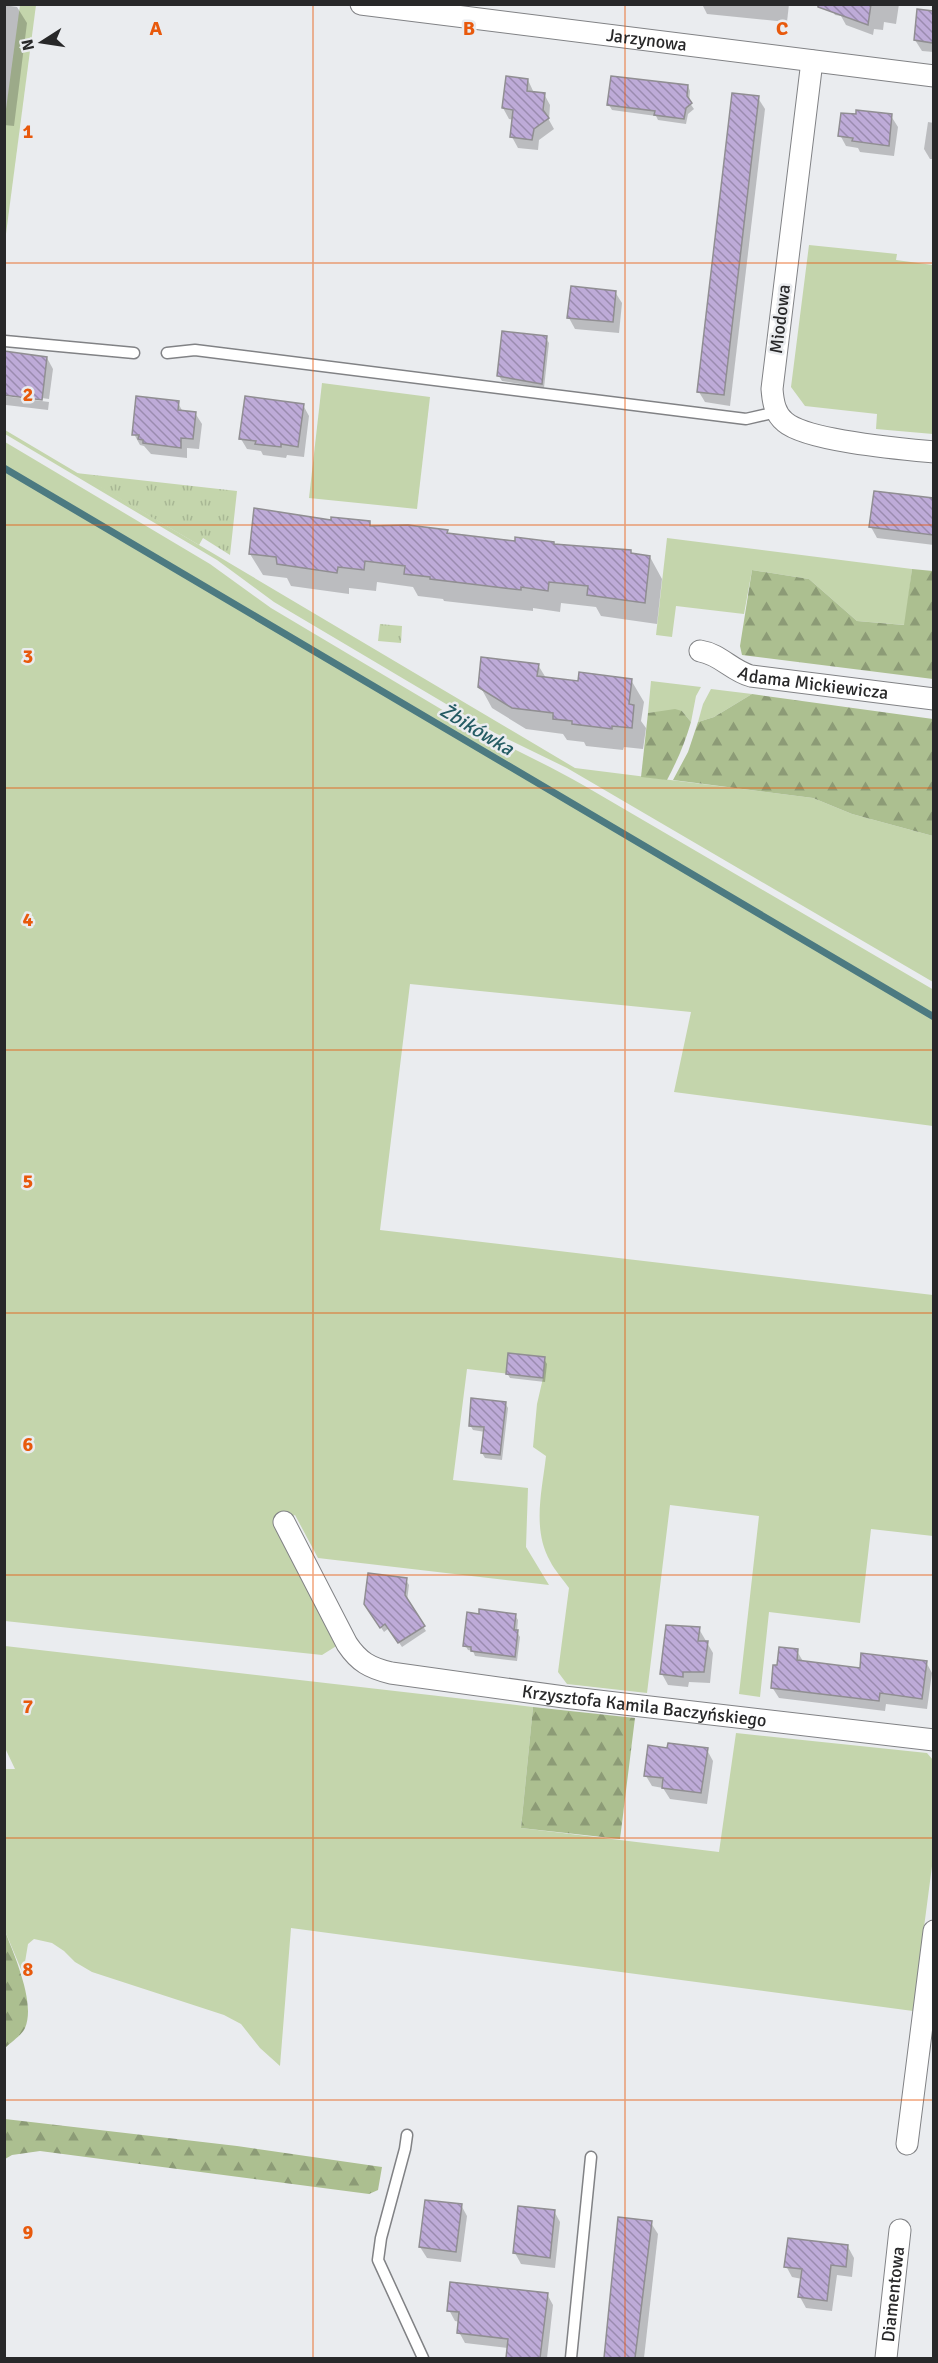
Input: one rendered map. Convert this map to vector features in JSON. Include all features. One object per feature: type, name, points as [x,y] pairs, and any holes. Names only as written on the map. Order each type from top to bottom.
[{"type":"street","name":"Jarzynowa","points":[[361,4],[933,76]]},
{"type":"street","name":"Miodowa","points":[[777,412],[772,389],[812,61]]},
{"type":"street","points":[[777,412],[792,427],[806,433],[933,452]]},
{"type":"street","name":"Adama Mickiewicza","points":[[700,651],[714,654],[745,675],[933,699]]},
{"type":"street","name":"Krzysztofa Kamila Baczyńskiego","points":[[284,1522],[347,1644],[359,1660],[373,1669],[564,1697],[933,1740]]},
{"type":"street","points":[[907,2144],[933,1931]]},
{"type":"street","name":"Diamentowa","points":[[886,2358],[900,2230]]},
{"type":"lane","points":[[5,341],[134,353]]},
{"type":"lane","points":[[167,353],[195,350],[746,419],[777,412]]},
{"type":"lane","points":[[407,2134],[381,2238],[378,2260],[423,2358]]},
{"type":"lane","points":[[571,2358],[591,2157]]},
{"type":"green space","points":[[20,5],[36,5],[4,249],[4,124]]},
{"type":"green space","points":[[809,245],[897,254],[896,260],[933,265],[933,434],[876,429],[877,414],[805,406],[791,387]]},
{"type":"green space","points":[[322,383],[430,397],[417,509],[309,498]]},
{"type":"green space","points":[[5,430],[575,768],[813,798],[852,814],[933,836],[933,982],[567,768],[495,733],[274,602],[217,560],[5,434]]},
{"type":"green space","points":[[5,442],[210,564],[271,608],[461,721],[583,785],[934,990],[933,1126],[674,1092],[691,1012],[410,984],[380,1230],[933,1295],[933,1536],[871,1529],[860,1623],[769,1612],[760,1697],[739,1694],[759,1516],[670,1505],[647,1693],[567,1684],[558,1672],[569,1588],[554,1568],[544,1549],[540,1510],[546,1456],[533,1447],[537,1404],[543,1378],[467,1369],[453,1480],[528,1488],[526,1547],[549,1585],[318,1558],[295,1515],[277,1523],[338,1645],[322,1655],[5,1621]]},
{"type":"green space","points":[[76,473],[237,491],[230,555],[203,538],[199,545]]},
{"type":"green space","points":[[667,538],[912,569],[905,625],[857,621],[809,579],[752,570],[744,614],[676,606],[672,637],[656,635]]},
{"type":"green space","points":[[912,569],[933,571],[933,679],[742,655],[740,646],[752,570],[809,579],[857,621],[904,625]]},
{"type":"green space","points":[[380,624],[402,626],[401,643],[378,641]]},
{"type":"green space","points":[[651,681],[701,687],[696,696],[691,722],[682,711],[648,713]]},
{"type":"green space","points":[[711,689],[752,694],[714,717],[698,722],[703,704]]},
{"type":"green space","points":[[752,694],[933,719],[933,836],[852,814],[813,798],[673,780],[688,752],[698,722],[714,717]]},
{"type":"green space","points":[[675,709],[682,711],[691,722],[671,773],[667,780],[641,777],[648,713]]},
{"type":"green space","points":[[5,1646],[533,1707],[521,1828],[719,1852],[736,1733],[927,1753],[933,1760],[934,1851],[913,2011],[291,1928],[280,2066],[260,2048],[241,2024],[224,2015],[92,1972],[75,1962],[52,1943],[34,1939],[28,1944],[23,1974],[5,1931],[5,1769],[15,1769],[5,1748]]},
{"type":"green space","points":[[533,1707],[635,1718],[620,1839],[521,1828]]},
{"type":"green space","points":[[5,1931],[26,1993],[28,2018],[19,2036],[5,2048]]},
{"type":"green space","points":[[5,2119],[237,2146],[382,2167],[378,2190],[369,2194],[40,2151],[12,2155],[5,2159]]},
{"type":"building","points":[[818,4],[871,4],[868,25],[818,7]]},
{"type":"building","points":[[917,9],[933,11],[933,43],[914,40]]},
{"type":"building","points":[[506,76],[528,79],[527,91],[545,93],[543,110],[549,118],[534,129],[532,140],[510,137],[513,110],[502,108]]},
{"type":"building","points":[[611,76],[688,85],[687,96],[692,103],[686,108],[684,119],[654,115],[655,111],[607,105]]},
{"type":"building","points":[[732,93],[759,96],[724,395],[697,392]]},
{"type":"building","points":[[856,110],[892,114],[889,146],[852,141],[853,138],[838,136],[841,113],[856,114]]},
{"type":"building","points":[[571,286],[616,291],[613,322],[567,318]]},
{"type":"building","points":[[502,331],[547,336],[542,384],[497,376]]},
{"type":"building","points":[[4,351],[47,357],[42,400],[4,395]]},
{"type":"building","points":[[136,396],[179,401],[178,410],[196,412],[193,439],[181,438],[181,448],[143,443],[143,440],[138,439],[139,435],[132,435]]},
{"type":"building","points":[[245,396],[304,404],[298,447],[281,444],[281,447],[255,444],[256,441],[239,439]]},
{"type":"building","points":[[874,491],[933,498],[933,535],[869,527]]},
{"type":"building","points":[[254,508],[331,520],[331,517],[370,521],[370,526],[408,525],[448,530],[447,533],[515,541],[515,537],[554,542],[554,544],[631,550],[631,553],[650,556],[645,603],[587,595],[588,586],[549,582],[548,591],[521,587],[521,590],[430,579],[430,577],[404,574],[405,566],[365,561],[364,570],[338,567],[337,573],[277,564],[276,557],[249,554]]},
{"type":"building","points":[[481,657],[539,664],[537,676],[578,681],[579,672],[632,679],[629,704],[634,705],[632,728],[612,726],[612,729],[572,724],[572,721],[553,719],[553,713],[512,708],[478,687]]},
{"type":"building","points":[[508,1353],[545,1357],[543,1378],[506,1374]]},
{"type":"building","points":[[471,1398],[506,1402],[500,1455],[481,1453],[484,1427],[469,1426]]},
{"type":"building","points":[[368,1573],[407,1578],[405,1595],[425,1626],[398,1643],[385,1624],[380,1628],[364,1604]]},
{"type":"building","points":[[479,1609],[516,1614],[514,1630],[518,1630],[515,1657],[471,1651],[471,1647],[463,1646],[467,1612],[479,1614]]},
{"type":"building","points":[[666,1625],[700,1627],[698,1641],[708,1641],[704,1672],[683,1672],[683,1677],[660,1674]]},
{"type":"building","points":[[779,1647],[798,1649],[797,1660],[860,1668],[861,1653],[927,1661],[922,1699],[880,1693],[879,1701],[771,1688],[773,1665],[777,1665]]},
{"type":"building","points":[[668,1743],[708,1748],[701,1793],[662,1788],[663,1778],[644,1776],[648,1745],[667,1748]]},
{"type":"building","points":[[425,2200],[462,2204],[456,2252],[419,2247]]},
{"type":"building","points":[[518,2206],[555,2210],[550,2258],[513,2253]]},
{"type":"building","points":[[618,2217],[652,2221],[635,2358],[604,2358]]},
{"type":"building","points":[[788,2238],[848,2245],[846,2267],[831,2265],[827,2301],[798,2297],[802,2269],[784,2267]]},
{"type":"building","points":[[450,2282],[548,2293],[540,2358],[506,2358],[508,2339],[457,2333],[459,2312],[447,2311]]},
{"type":"waterway","name":"Żbikówka","points":[[4,468],[934,1017]]}]
